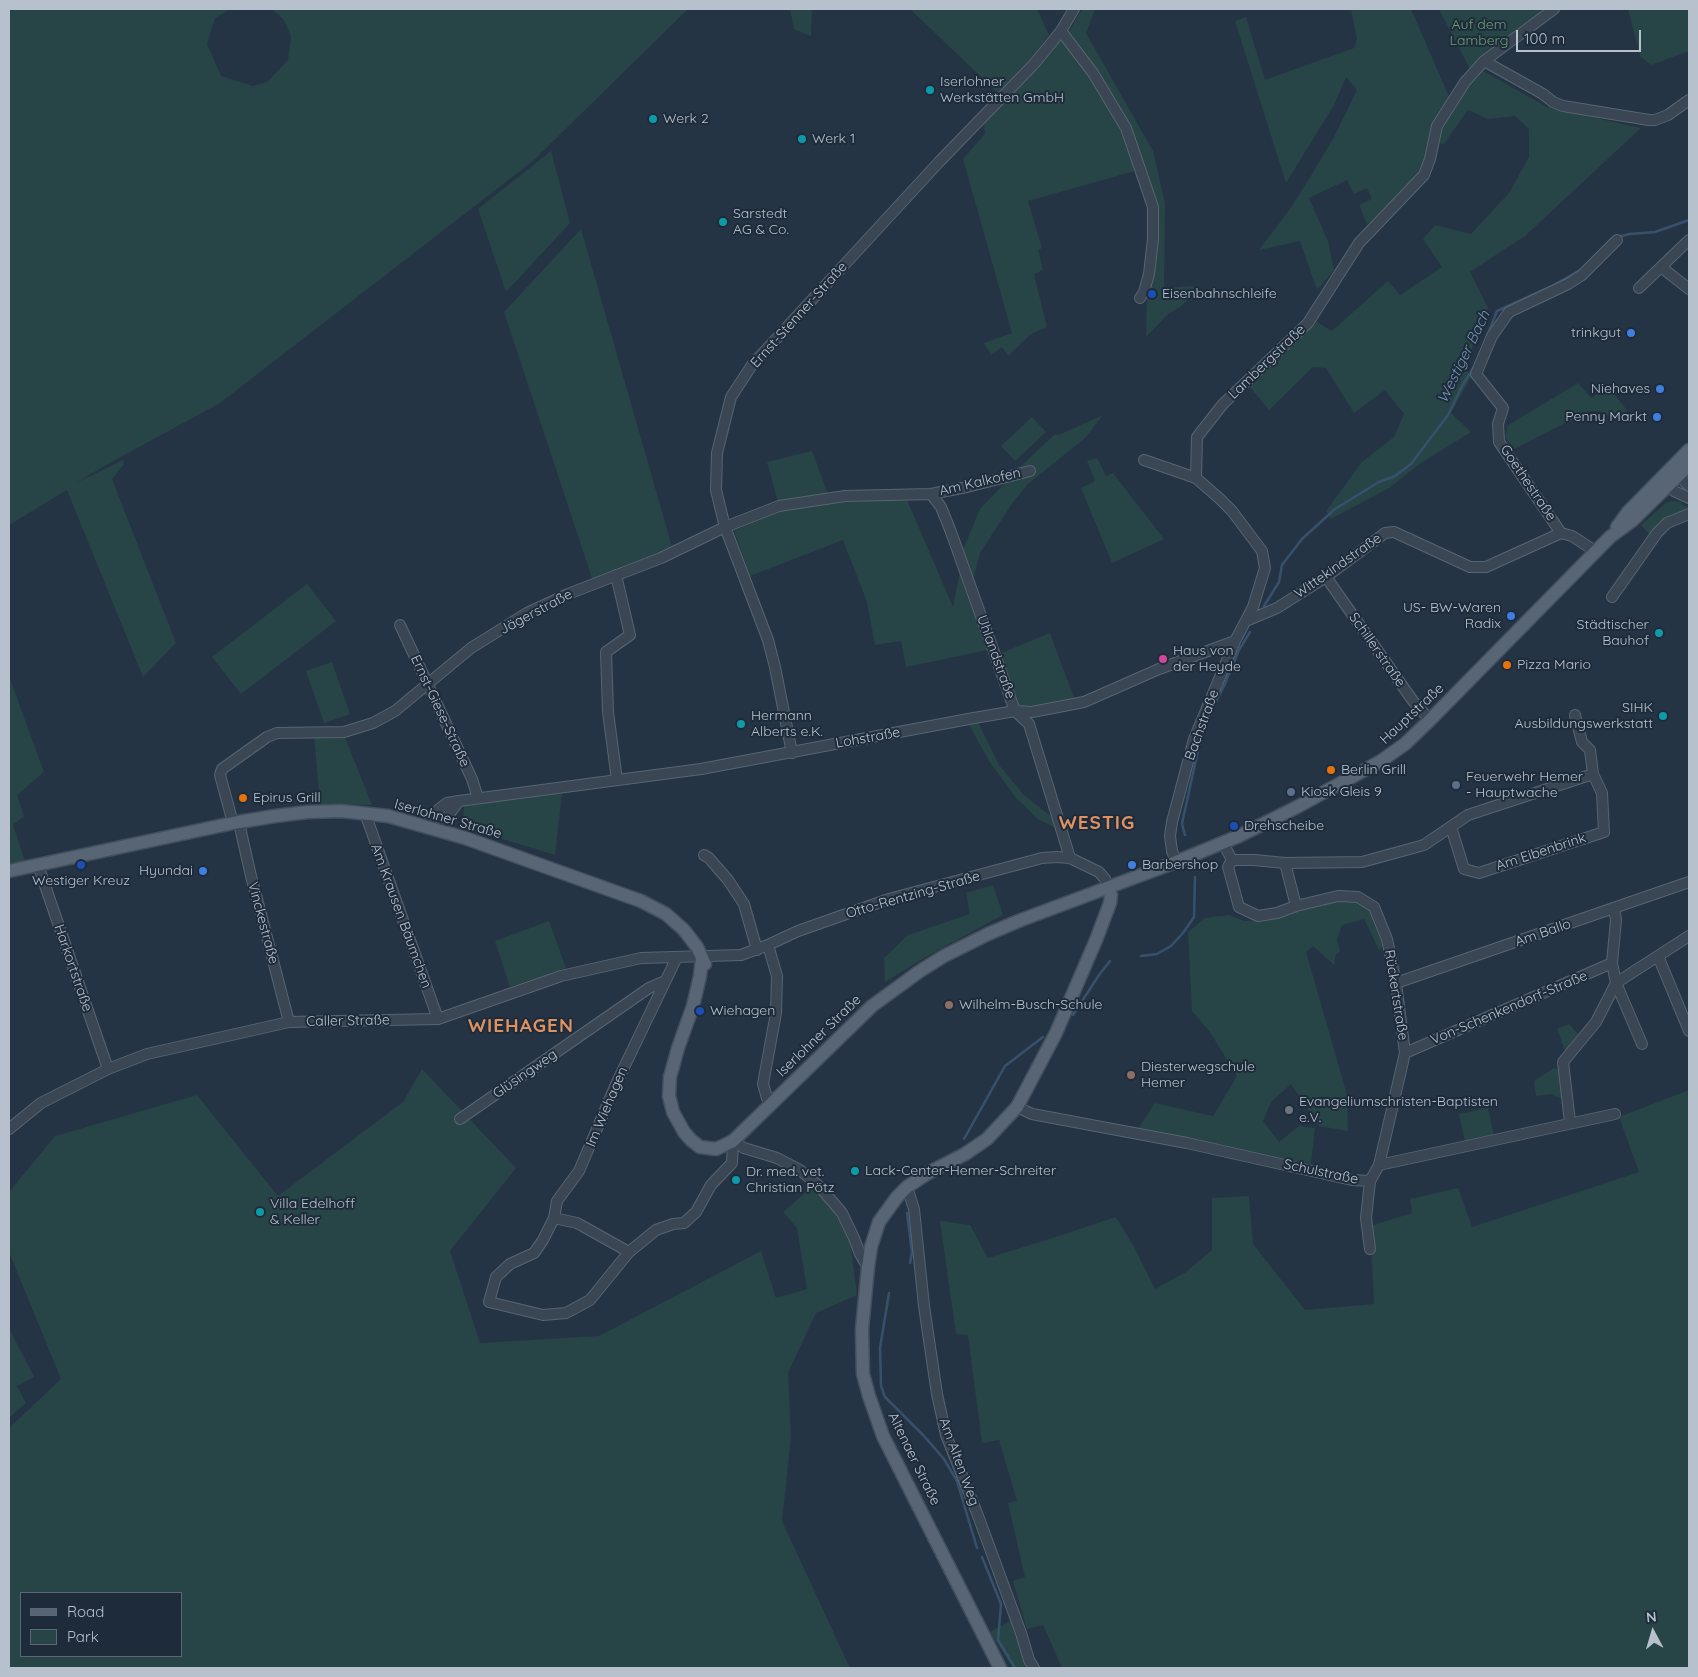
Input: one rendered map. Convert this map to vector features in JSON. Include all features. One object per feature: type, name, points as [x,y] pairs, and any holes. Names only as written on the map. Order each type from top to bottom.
[{"type":"main road","name":"Hauptstraße","points":[[1610,537],[1628,512],[1689,450]]},
{"type":"main road","name":"Hauptstraße","points":[[1108,888],[1223,843],[1297,807],[1373,766],[1405,744],[1595,551],[1610,537],[1634,520],[1689,465]]},
{"type":"main road","name":"Iserlohner Straße","points":[[9,871],[236,823],[308,812],[341,811],[388,816],[427,826],[534,861],[647,904],[666,914],[684,930],[697,947],[702,958],[693,1006],[670,1077],[669,1096],[673,1112],[684,1132],[700,1146],[716,1150],[733,1141],[860,1016],[885,995],[920,971],[988,934],[1108,888]]},
{"type":"main road","name":"Altenaer Straße","points":[[1000,1668],[883,1436],[869,1396],[862,1374],[862,1330],[868,1267],[871,1247],[882,1217],[897,1197],[907,1187],[928,1173],[965,1154],[987,1139],[1017,1107],[1056,1033],[1096,940],[1110,903],[1111,895],[1108,888]]},
{"type":"street","name":"Ernst-Stenner-Straße","points":[[792,753],[768,640],[725,527],[716,490],[717,452],[731,397],[752,365],[939,162],[1034,64],[1061,31],[1074,9]]},
{"type":"street","name":"Lambergstraße","points":[[1196,478],[1197,437],[1223,404],[1308,324],[1359,243],[1424,175],[1430,159],[1437,126],[1465,82],[1484,62],[1554,9]]},
{"type":"street","points":[[1061,31],[1093,73],[1126,128],[1152,207],[1149,274],[1144,292],[1140,298]]},
{"type":"street","points":[[1484,62],[1543,94],[1552,102],[1563,106],[1655,120],[1668,115],[1689,100]]},
{"type":"street","name":"Goethestraße","points":[[1561,534],[1499,442],[1498,424],[1503,408],[1476,374],[1492,336],[1509,312],[1582,276],[1617,240]]},
{"type":"street","points":[[1640,288],[1689,240]]},
{"type":"street","points":[[1661,267],[1689,289]]},
{"type":"street","points":[[1144,460],[1196,478],[1232,511],[1262,551],[1265,568],[1253,607],[1246,621]]},
{"type":"street","name":"Am Kalkofen","points":[[931,494],[1030,471]]},
{"type":"street","points":[[1689,486],[1674,473],[1666,473],[1670,486],[1679,494],[1689,498]]},
{"type":"street","name":"Jägerstraße","points":[[236,823],[220,775],[222,769],[277,732],[344,732],[373,722],[395,711],[471,648],[527,613],[568,594],[661,558],[725,527],[779,506],[845,496],[931,494]]},
{"type":"street","name":"Uhlandstraße","points":[[931,494],[941,508],[951,532],[1015,711],[1029,724],[1070,858]]},
{"type":"street","points":[[1612,597],[1657,533],[1667,523],[1689,514]]},
{"type":"street","name":"Wittekindstraße","points":[[1246,621],[1277,608],[1326,577],[1385,533],[1394,532],[1470,566],[1486,567],[1561,534]]},
{"type":"street","points":[[1561,534],[1572,536],[1595,551]]},
{"type":"street","points":[[616,575],[630,635],[606,652],[608,712],[617,780]]},
{"type":"street","name":"Schillerstraße","points":[[1326,577],[1413,701],[1430,720]]},
{"type":"street","name":"Bachstraße","points":[[1176,862],[1170,836],[1192,748],[1235,640],[1246,621]]},
{"type":"street","name":"Ernst-Giese-Straße","points":[[400,625],[472,780],[478,798]]},
{"type":"street","name":"Lohstraße","points":[[427,826],[439,809],[447,803],[700,769],[1015,711],[1032,712],[1084,702],[1159,669],[1235,640]]},
{"type":"street","name":"Am Eibenbrink","points":[[1451,826],[1464,869],[1479,873],[1604,832],[1602,792],[1593,774],[1590,750],[1582,742],[1575,715]]},
{"type":"street","points":[[1223,843],[1232,860],[1285,863],[1362,862],[1424,845],[1468,815],[1593,774]]},
{"type":"street","points":[[443,831],[449,814],[459,801]]},
{"type":"street","name":"Am Krausen Bäumchen","points":[[365,813],[438,1019]]},
{"type":"street","name":"Vinckestraße","points":[[236,823],[289,1022]]},
{"type":"street","points":[[704,855],[709,858],[728,880],[744,904],[757,950]]},
{"type":"street","name":"Otto-Rentzing-Straße","points":[[702,958],[741,955],[757,950],[798,931],[888,899],[1042,858],[1070,858]]},
{"type":"street","points":[[1070,858],[1099,872],[1105,879],[1108,888]]},
{"type":"street","name":"Rückertstraße","points":[[1232,860],[1228,867],[1239,907],[1258,916],[1277,913],[1296,906],[1338,896],[1358,897],[1374,907],[1387,940],[1396,984],[1405,1052],[1379,1165]]},
{"type":"street","points":[[1285,863],[1296,906]]},
{"type":"street","name":"Harkortstraße","points":[[38,865],[108,1069]]},
{"type":"street","name":"Am Ballo","points":[[1396,984],[1689,882]]},
{"type":"street","points":[[1614,908],[1616,920],[1612,963],[1616,983],[1642,1044]]},
{"type":"street","points":[[1570,1122],[1563,1062],[1596,1022],[1616,983],[1689,936]]},
{"type":"street","points":[[768,945],[777,976],[776,1013],[764,1084],[769,1105]]},
{"type":"street","points":[[1658,956],[1689,1031]]},
{"type":"street","name":"Im Wiehagen","points":[[629,1252],[590,1300],[566,1313],[544,1315],[489,1302],[496,1277],[510,1264],[534,1254],[554,1218],[557,1201],[579,1171],[617,1082],[677,957]]},
{"type":"street","name":"Caller Straße","points":[[9,1129],[42,1103],[108,1069],[147,1054],[289,1022],[438,1019],[561,976],[641,958],[702,958]]},
{"type":"street","name":"Von-Schenkendorf-Straße","points":[[1405,1052],[1612,963]]},
{"type":"street","name":"Glüsingweg","points":[[460,1119],[649,988],[665,981]]},
{"type":"street","name":"Schulstraße","points":[[1017,1107],[1032,1114],[1187,1143],[1352,1180],[1370,1181],[1379,1165],[1570,1122],[1596,1119],[1615,1114]]},
{"type":"street","points":[[554,1218],[577,1223],[629,1252],[656,1230],[673,1224],[684,1223],[696,1212],[711,1185],[732,1163],[733,1141],[744,1148],[777,1158],[800,1170],[820,1187],[842,1213],[860,1254],[868,1267]]},
{"type":"street","points":[[1370,1181],[1366,1218],[1370,1249]]},
{"type":"street","name":"Am Alten Weg","points":[[907,1187],[914,1210],[925,1316],[937,1394],[946,1435],[1021,1632],[1029,1660],[1034,1668]]},
{"type":"green space","points":[[9,9],[231,9],[215,18],[207,44],[221,76],[253,86],[267,82],[288,60],[291,36],[284,20],[272,9],[688,9],[533,161],[220,403],[76,483],[123,460],[124,464],[112,479],[176,643],[143,677],[67,490],[9,525]]},
{"type":"green space","points":[[790,9],[812,9],[811,36],[794,29]]},
{"type":"green space","points":[[910,9],[1037,9],[1049,35],[1033,56],[998,93]]},
{"type":"green space","points":[[1082,9],[1095,9],[1086,33],[1153,151],[1165,203],[1164,288],[1193,286],[1195,293],[1180,307],[1168,314],[1146,337],[1147,297],[1155,207],[1102,82],[1069,32]]},
{"type":"green space","points":[[1351,9],[1411,9],[1450,99],[1432,125],[1422,170],[1372,221],[1367,224],[1359,205],[1372,199],[1367,188],[1354,194],[1347,180],[1309,198],[1328,241],[1334,270],[1317,290],[1300,241],[1259,250],[1290,209],[1312,174],[1334,137],[1357,90],[1346,77],[1334,105],[1286,183],[1235,21],[1246,17],[1265,80],[1354,48],[1357,39]]},
{"type":"green space","name":"Auf dem Lamberg","points":[[1439,9],[1548,9],[1470,69]]},
{"type":"green space","points":[[1628,9],[1689,9],[1689,51],[1651,65],[1640,56]]},
{"type":"green space","points":[[1060,38],[1087,74],[1123,131],[1135,171],[1028,201],[1042,248],[1038,250],[1043,270],[1034,274],[1047,327],[1031,334],[1008,356],[1002,347],[991,355],[984,343],[1012,333],[963,159],[985,134],[984,123]]},
{"type":"green space","points":[[1483,71],[1547,107],[1641,128],[1525,236],[1470,272],[1488,308],[1465,367],[1471,377],[1451,413],[1471,432],[1421,463],[1389,488],[1331,519],[1326,511],[1362,462],[1394,437],[1404,414],[1385,390],[1354,413],[1326,368],[1313,367],[1269,410],[1250,387],[1317,322],[1332,331],[1388,281],[1400,295],[1442,267],[1423,239],[1435,225],[1471,234],[1509,193],[1529,157],[1529,129],[1515,116],[1488,119],[1468,110],[1443,145],[1437,141],[1439,131],[1454,103]]},
{"type":"green space","points":[[551,151],[570,223],[506,292],[478,209]]},
{"type":"green space","points":[[581,229],[673,550],[593,581],[504,312]]},
{"type":"green space","points":[[1578,383],[1591,398],[1608,387],[1627,410],[1615,419],[1598,411],[1589,411],[1514,449],[1505,438],[1508,425]]},
{"type":"green space","points":[[1103,415],[1085,438],[1028,484],[1013,502],[980,553],[973,580],[962,552],[980,509],[1055,434],[1059,435]]},
{"type":"green space","points":[[1032,417],[1046,432],[1015,461],[1001,446]]},
{"type":"green space","points":[[812,451],[828,494],[778,502],[767,462]]},
{"type":"green space","points":[[1097,458],[1106,476],[1113,473],[1164,539],[1112,563],[1081,488],[1095,481],[1087,461]]},
{"type":"green space","points":[[847,499],[907,500],[953,607],[960,572],[988,650],[906,667],[901,641],[875,645],[867,602],[843,540],[750,576],[734,530],[741,524],[779,511]]},
{"type":"green space","points":[[1673,501],[1681,502],[1682,505],[1689,507],[1689,513],[1662,522],[1649,534],[1641,525],[1666,503]]},
{"type":"green space","points":[[307,584],[336,621],[241,694],[212,657]]},
{"type":"green space","points":[[1050,633],[1075,701],[1033,709],[1018,707],[999,654]]},
{"type":"green space","points":[[332,662],[350,714],[324,723],[306,671]]},
{"type":"green space","points":[[9,676],[44,772],[17,795],[24,816],[13,825],[25,861],[9,865]]},
{"type":"green space","points":[[977,720],[999,765],[1024,795],[1058,822],[1058,829],[1038,819],[1016,798],[989,761],[968,723]]},
{"type":"green space","points":[[344,735],[372,805],[320,804],[314,736]]},
{"type":"green space","points":[[562,793],[555,855],[463,827],[464,806]]},
{"type":"green space","points":[[993,885],[1003,915],[929,955],[885,982],[884,958],[908,935],[970,914],[966,893]]},
{"type":"green space","points":[[1338,899],[1358,899],[1370,907],[1385,944],[1379,950],[1364,919],[1342,925],[1337,939],[1340,952],[1336,954],[1334,965],[1313,946],[1306,952],[1347,1095],[1348,1131],[1319,1126],[1291,1084],[1271,1102],[1263,1121],[1279,1142],[1299,1126],[1315,1128],[1311,1164],[1136,1132],[1155,1103],[1213,1116],[1237,1076],[1210,1032],[1192,1011],[1188,932],[1205,918],[1229,915],[1244,921],[1269,920]]},
{"type":"green space","points":[[549,921],[566,968],[510,987],[495,941]]},
{"type":"green space","points":[[1569,1024],[1581,1037],[1566,1054],[1557,1029]]},
{"type":"green space","points":[[1554,1068],[1559,1070],[1562,1099],[1551,1094],[1536,1096],[1534,1081]]},
{"type":"green space","points":[[422,1069],[516,1168],[450,1251],[480,1343],[599,1336],[761,1251],[776,1298],[807,1289],[797,1228],[783,1212],[814,1185],[839,1215],[850,1241],[857,1295],[816,1313],[788,1373],[791,1437],[782,1521],[850,1668],[9,1668],[9,1428],[61,1379],[9,1252],[9,1192],[55,1136],[197,1095],[278,1196],[403,1102]]},
{"type":"green space","points":[[1689,1090],[1689,1668],[1062,1668],[1043,1625],[1027,1629],[1013,1581],[1025,1577],[1008,1503],[1017,1501],[999,1440],[982,1443],[968,1335],[956,1334],[940,1221],[970,1225],[988,1258],[1116,1217],[1133,1245],[1155,1289],[1186,1272],[1212,1250],[1212,1198],[1249,1196],[1253,1244],[1305,1310],[1374,1304],[1370,1226],[1412,1213],[1410,1199],[1458,1188],[1472,1227],[1639,1172],[1619,1117]]},
{"type":"green space","points":[[1488,1108],[1494,1136],[1465,1142],[1459,1114]]},
{"type":"green space","points":[[9,1328],[34,1377],[17,1386],[26,1403],[9,1418]]},
{"type":"green space","points":[[1014,1619],[1031,1668],[1013,1668],[990,1632]]},
{"type":"waterway","name":"Westiger Bach","points":[[1617,237],[1655,232],[1689,220]]},
{"type":"waterway","name":"Westiger Bach","points":[[1488,334],[1497,311],[1552,286],[1582,269]]},
{"type":"waterway","name":"Westiger Bach","points":[[1264,606],[1279,582],[1282,565],[1302,539],[1335,509],[1379,482],[1395,476],[1411,464],[1448,415],[1462,386],[1474,367]]},
{"type":"waterway","name":"Westiger Bach","points":[[1209,715],[1239,650],[1250,632]]},
{"type":"waterway","name":"Westiger Bach","points":[[1185,835],[1182,824],[1202,732]]},
{"type":"waterway","name":"Westiger Bach","points":[[1141,956],[1157,954],[1171,946],[1194,917],[1195,877]]},
{"type":"waterway","name":"Westiger Bach","points":[[1073,1015],[1110,961]]},
{"type":"waterway","name":"Westiger Bach","points":[[964,1139],[1005,1066],[1043,1037]]},
{"type":"waterway","name":"Westiger Bach","points":[[907,1213],[912,1252],[910,1263]]},
{"type":"waterway","name":"Westiger Bach","points":[[889,1293],[880,1348],[881,1386],[885,1397],[944,1459],[957,1481],[977,1548]]},
{"type":"waterway","name":"Westiger Bach","points":[[982,1557],[1001,1604],[998,1640],[1015,1668]]},
{"type":"place","name":"Iserlohner Werkstätten GmbH","points":[[930,90]]},
{"type":"place","name":"Werk 2","points":[[653,119]]},
{"type":"place","name":"Werk 1","points":[[802,139]]},
{"type":"place","name":"Sarstedt AG & Co.","points":[[723,222]]},
{"type":"place","name":"Eisenbahnschleife","points":[[1152,294]]},
{"type":"place","name":"trinkgut","points":[[1631,333]]},
{"type":"place","name":"Niehaves","points":[[1660,389]]},
{"type":"place","name":"Penny Markt","points":[[1657,417]]},
{"type":"place","name":"US- BW-Waren Radix","points":[[1511,616]]},
{"type":"place","name":"Städtischer Bauhof","points":[[1659,633]]},
{"type":"place","name":"Haus von der Heyde","points":[[1163,659]]},
{"type":"place","name":"Pizza Mario","points":[[1507,665]]},
{"type":"place","name":"SIHK Ausbildungswerkstatt","points":[[1663,716]]},
{"type":"place","name":"Hermann Alberts e.K.","points":[[741,724]]},
{"type":"place","name":"Berlin Grill","points":[[1331,770]]},
{"type":"place","name":"Feuerwehr Hemer - Hauptwache","points":[[1456,785]]},
{"type":"place","name":"Kiosk Gleis 9","points":[[1291,792]]},
{"type":"place","name":"Epirus Grill","points":[[243,798]]},
{"type":"place","name":"Drehscheibe","points":[[1234,826]]},
{"type":"place","name":"Westiger Kreuz","points":[[81,865]]},
{"type":"place","name":"Barbershop","points":[[1132,865]]},
{"type":"place","name":"Hyundai","points":[[203,871]]},
{"type":"place","name":"Wilhelm-Busch-Schule","points":[[949,1005]]},
{"type":"place","name":"Wiehagen","points":[[700,1011]]},
{"type":"place","name":"Diesterwegschule Hemer","points":[[1131,1075]]},
{"type":"place","name":"Evangeliumschristen-Baptisten e.V.","points":[[1289,1110]]},
{"type":"place","name":"Lack-Center-Hemer-Schreiter","points":[[855,1171]]},
{"type":"place","name":"Dr. med. vet. Christian Pötz","points":[[736,1180]]},
{"type":"place","name":"Villa Edelhoff & Keller","points":[[260,1212]]},
{"type":"district","name":"WESTIG","points":[[1097,823]]},
{"type":"district","name":"WIEHAGEN","points":[[521,1026]]}]
